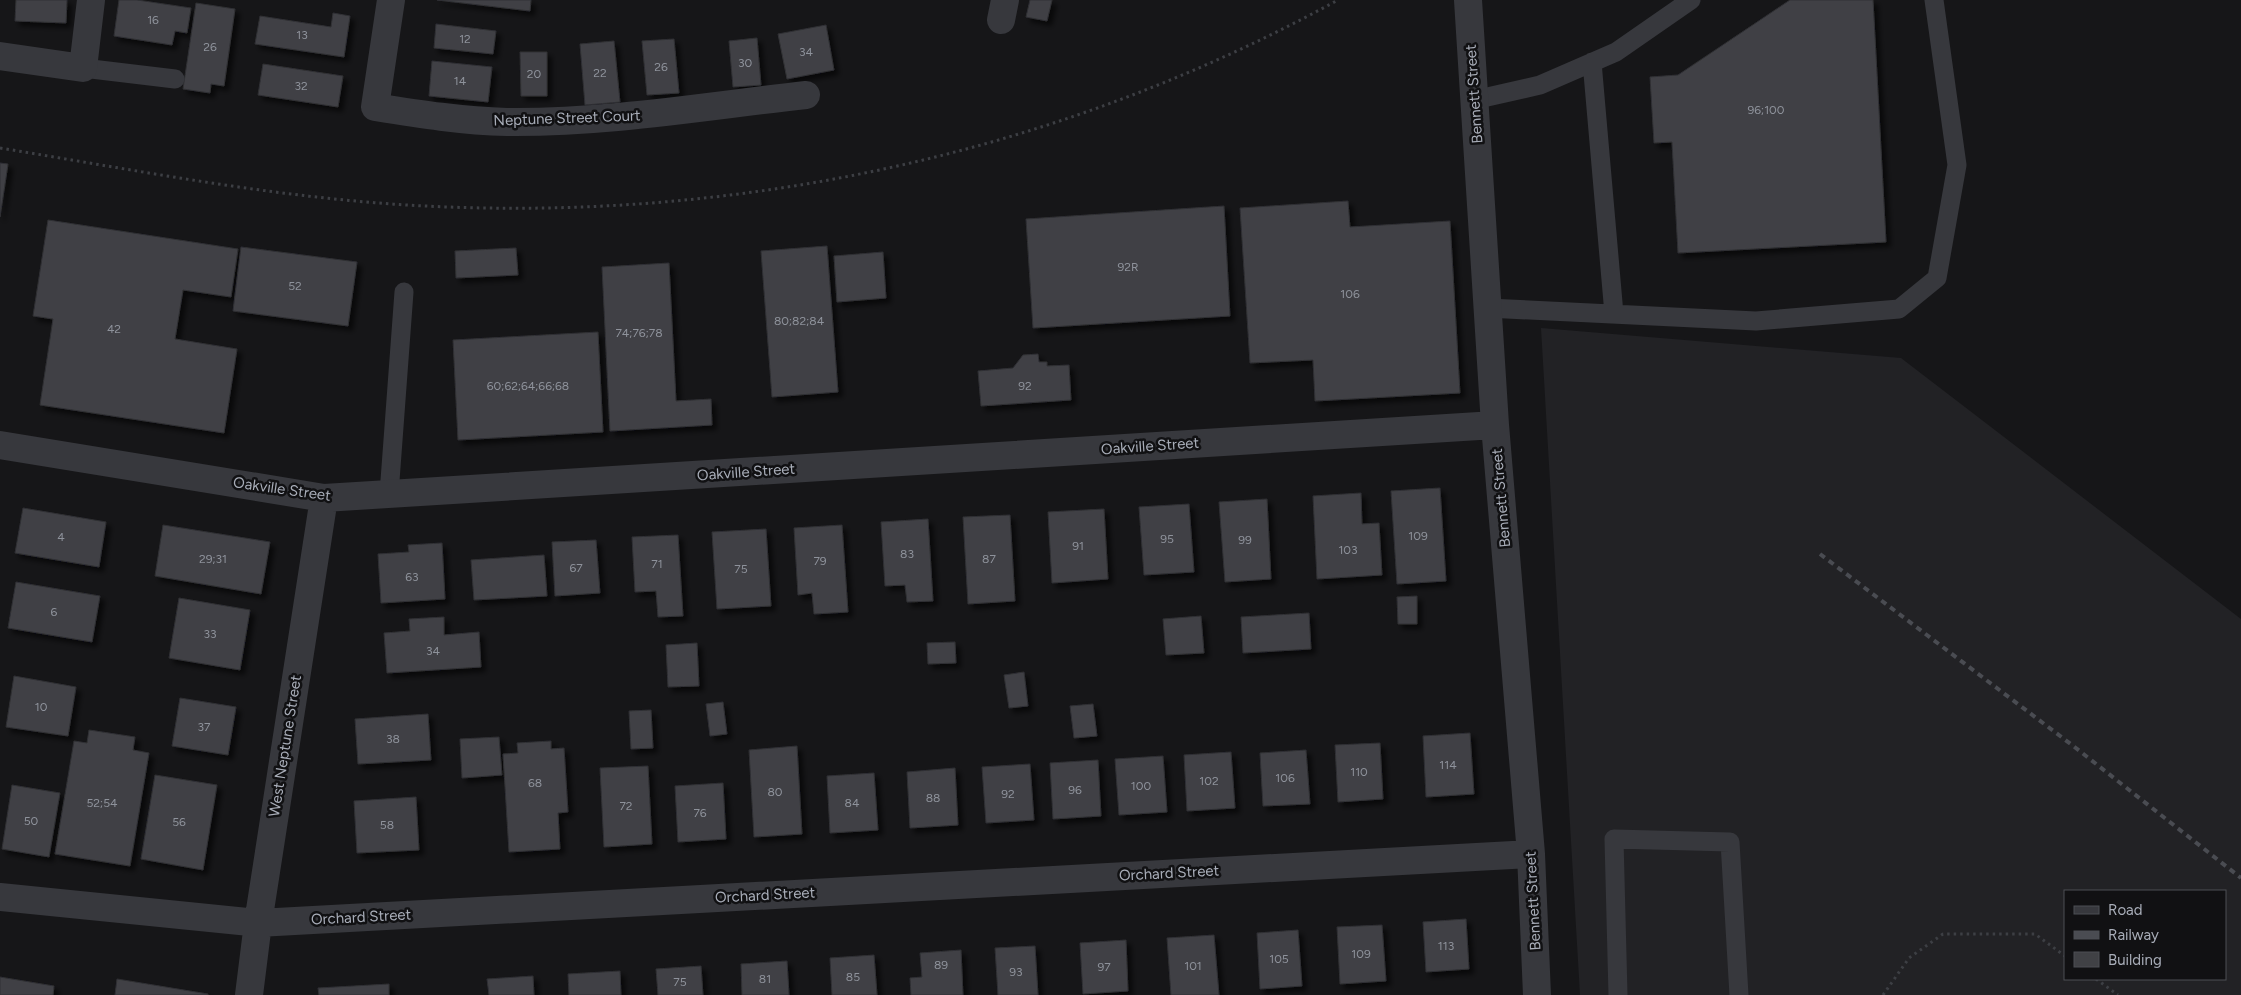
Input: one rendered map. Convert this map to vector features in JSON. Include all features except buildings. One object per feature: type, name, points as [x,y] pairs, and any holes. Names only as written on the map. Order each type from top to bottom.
[{"type":"street","points":[[0,56],[83,68],[91,0]]},
{"type":"street","name":"Neptune Street Court","points":[[391,0],[375,107],[461,119],[506,122],[545,121],[655,115],[806,95]]},
{"type":"street","name":"Bennett Street","points":[[1468,0],[1495,425],[1531,854],[1537,995]]},
{"type":"street","name":"Oakville Street","points":[[0,444],[324,498],[1495,425]]},
{"type":"street","name":"West Neptune Street","points":[[249,995],[258,923],[324,498]]},
{"type":"street","name":"Orchard Street","points":[[0,897],[258,923],[1531,854]]},
{"type":"lane","points":[[1474,100],[1540,85],[1616,52],[1691,0]]},
{"type":"lane","points":[[1488,308],[1756,321],[1900,309],[1937,278],[1957,165],[1934,0]]},
{"type":"lane","points":[[1592,62],[1614,314]]},
{"type":"lane","points":[[83,68],[175,79]]},
{"type":"lane","points":[[390,494],[404,292]]},
{"type":"lane","points":[[1618,995],[1614,839],[1730,842],[1739,995]]},
{"type":"path","points":[[0,148],[258,189],[352,201],[422,206],[555,208],[713,198],[798,185],[906,164],[1033,130],[1079,115],[1220,60],[1338,0]]},
{"type":"path","points":[[1883,995],[1909,958],[1943,934],[2034,934],[2064,955]]},
{"type":"path","points":[[2097,980],[2118,995]]},
{"type":"shaded area","points":[[1541,328],[1901,358],[2241,619],[2241,995],[1580,995]]},
{"type":"railway","points":[[1820,554],[2072,745],[2241,878]]}]
